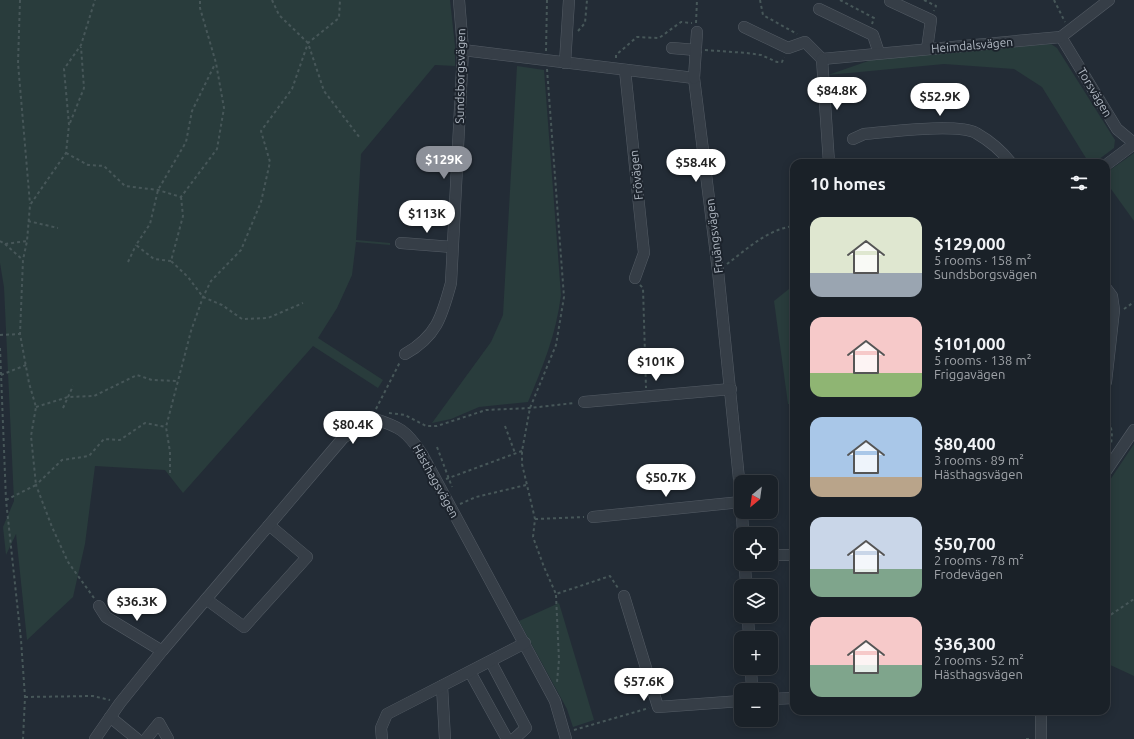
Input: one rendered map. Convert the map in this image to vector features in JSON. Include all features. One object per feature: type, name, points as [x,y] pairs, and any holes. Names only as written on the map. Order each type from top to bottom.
[{"type":"street","name":"Sundsborgsvägen","points":[[405,354],[419,346],[436,329],[444,310],[451,283],[463,50],[459,0]]},
{"type":"street","points":[[565,63],[568,0]]},
{"type":"street","points":[[1065,34],[1109,0]]},
{"type":"street","points":[[890,1],[931,20],[927,48]]},
{"type":"street","points":[[819,9],[873,35],[879,53]]},
{"type":"street","points":[[744,27],[788,48],[805,42],[822,59],[829,159]]},
{"type":"street","name":"Fruängsvägen","points":[[696,28],[694,78],[718,271],[739,475]]},
{"type":"street","name":"Heimdalsvägen","points":[[822,59],[1065,34]]},
{"type":"street","name":"Torsvägen","points":[[1065,34],[1117,130],[1134,143]]},
{"type":"street","points":[[672,48],[696,50]]},
{"type":"street","points":[[463,50],[694,78]]},
{"type":"street","name":"Frövägen","points":[[620,70],[644,253],[635,278]]},
{"type":"street","points":[[853,139],[864,134],[942,128],[974,132],[998,148],[1008,159]]},
{"type":"street","points":[[1110,162],[1134,143]]},
{"type":"street","points":[[401,243],[452,247]]},
{"type":"street","points":[[1110,293],[1112,296],[1114,310],[1110,344]]},
{"type":"street","points":[[584,402],[647,395],[731,389]]},
{"type":"street","points":[[94,739],[120,703],[162,651],[343,438],[372,418]]},
{"type":"street","name":"Hästhagsvägen","points":[[372,418],[396,426],[410,437],[455,507],[555,701],[566,736]]},
{"type":"street","points":[[1110,464],[1134,430]]},
{"type":"street","points":[[593,516],[734,503]]},
{"type":"street","points":[[206,599],[244,627],[307,557],[269,525]]},
{"type":"street","points":[[778,555],[790,554]]},
{"type":"street","points":[[624,596],[658,707],[734,701]]},
{"type":"street","points":[[99,606],[106,617],[162,651]]},
{"type":"street","points":[[382,739],[381,728],[387,714],[491,662],[525,643]]},
{"type":"street","points":[[491,662],[526,728],[514,739]]},
{"type":"street","points":[[470,672],[507,739]]},
{"type":"street","points":[[442,686],[445,739]]},
{"type":"street","points":[[778,699],[790,698]]},
{"type":"street","points":[[1041,715],[1042,739]]},
{"type":"street","points":[[110,717],[137,739]]},
{"type":"street","points":[[146,739],[159,723],[168,739]]},
{"type":"path","points":[[20,0],[18,63],[30,205],[27,242],[23,260],[20,334],[36,407],[32,436],[36,485],[68,562],[99,606]]},
{"type":"path","points":[[30,205],[66,153],[69,125],[64,69],[81,45],[96,0]]},
{"type":"path","points":[[171,261],[183,216],[181,197],[218,149],[224,108],[216,63],[200,8],[200,0]]},
{"type":"path","points":[[272,0],[278,15],[308,43],[324,91],[360,138]]},
{"type":"path","points":[[170,472],[170,452],[166,427],[177,380],[203,297],[211,281],[241,250],[261,202],[270,162],[261,131],[292,89],[308,43],[339,18],[340,0]]},
{"type":"path","points":[[547,0],[546,60],[564,297],[556,345],[530,408],[522,451],[522,464],[526,485],[536,519],[533,537],[556,594],[559,660],[555,701]]},
{"type":"path","points":[[567,31],[578,31],[585,23],[587,0]]},
{"type":"path","points":[[620,70],[616,54],[637,37],[659,38],[681,22],[696,28],[697,0]]},
{"type":"path","points":[[760,0],[763,15],[793,31],[805,42]]},
{"type":"path","points":[[840,0],[874,18],[868,33]]},
{"type":"path","points":[[1054,0],[1065,34]]},
{"type":"path","points":[[69,125],[84,88],[81,45]]},
{"type":"path","points":[[696,50],[747,53],[761,55],[777,62],[782,62],[788,48]]},
{"type":"path","points":[[128,262],[136,245],[150,224],[158,190],[186,142],[192,111],[216,63]]},
{"type":"path","points":[[66,153],[88,165],[104,166],[125,186],[158,190],[181,197]]},
{"type":"path","points":[[28,221],[58,228]]},
{"type":"path","points":[[718,271],[767,235],[790,226]]},
{"type":"path","points":[[0,241],[23,260]]},
{"type":"path","points":[[5,244],[27,242]]},
{"type":"path","points":[[136,245],[154,259],[171,261],[188,277],[203,297],[222,305],[242,319],[268,318],[303,303]]},
{"type":"path","points":[[635,278],[643,288],[647,395]]},
{"type":"path","points":[[0,335],[20,334]]},
{"type":"path","points":[[0,348],[6,500],[21,640],[25,697],[23,739]]},
{"type":"path","points":[[372,418],[382,394],[405,354]]},
{"type":"path","points":[[1,375],[26,365]]},
{"type":"path","points":[[36,407],[68,397],[94,396],[137,375],[152,380],[177,380]]},
{"type":"path","points":[[64,408],[73,386]]},
{"type":"path","points":[[372,418],[392,412],[405,415],[426,426],[437,426],[486,410],[530,408],[584,402]]},
{"type":"path","points":[[6,500],[36,485],[62,460],[89,456],[104,439],[120,440],[145,423],[166,427]]},
{"type":"path","points":[[1110,423],[1112,433],[1111,450],[1116,454]]},
{"type":"path","points":[[505,426],[515,453]]},
{"type":"path","points":[[437,447],[454,491]]},
{"type":"path","points":[[438,482],[522,451]]},
{"type":"path","points":[[455,507],[476,497],[526,485]]},
{"type":"path","points":[[455,507],[457,498]]},
{"type":"path","points":[[536,519],[593,516]]},
{"type":"path","points":[[556,594],[610,576],[624,596]]},
{"type":"path","points":[[1110,615],[1134,599]]},
{"type":"path","points":[[25,697],[93,696],[120,703]]},
{"type":"path","points":[[566,736],[642,709],[658,707]]},
{"type":"shaded area","points":[[0,0],[450,0],[455,46],[455,66],[435,65],[361,154],[356,240],[390,243],[390,245],[356,242],[352,275],[337,308],[318,338],[383,380],[378,388],[313,346],[183,493],[165,470],[95,466],[85,544],[73,597],[27,640],[16,534],[6,555],[3,527],[14,501],[4,287],[0,263]]},
{"type":"shaded area","points":[[1051,44],[1057,48],[1115,140],[1114,148],[1099,159],[1087,159],[1042,87],[1014,69],[944,64],[828,75],[874,59]]},
{"type":"shaded area","points":[[517,66],[544,70],[561,295],[556,324],[544,363],[528,402],[479,407],[451,419],[432,423],[491,342],[503,315]]},
{"type":"shaded area","points":[[1134,153],[1134,221],[1110,188],[1110,170]]},
{"type":"shaded area","points":[[790,288],[790,404],[788,404],[774,301]]},
{"type":"shaded area","points":[[1134,444],[1134,676],[1110,665],[1110,480]]},
{"type":"shaded area","points":[[559,603],[594,720],[573,727],[567,709],[519,621]]}]
